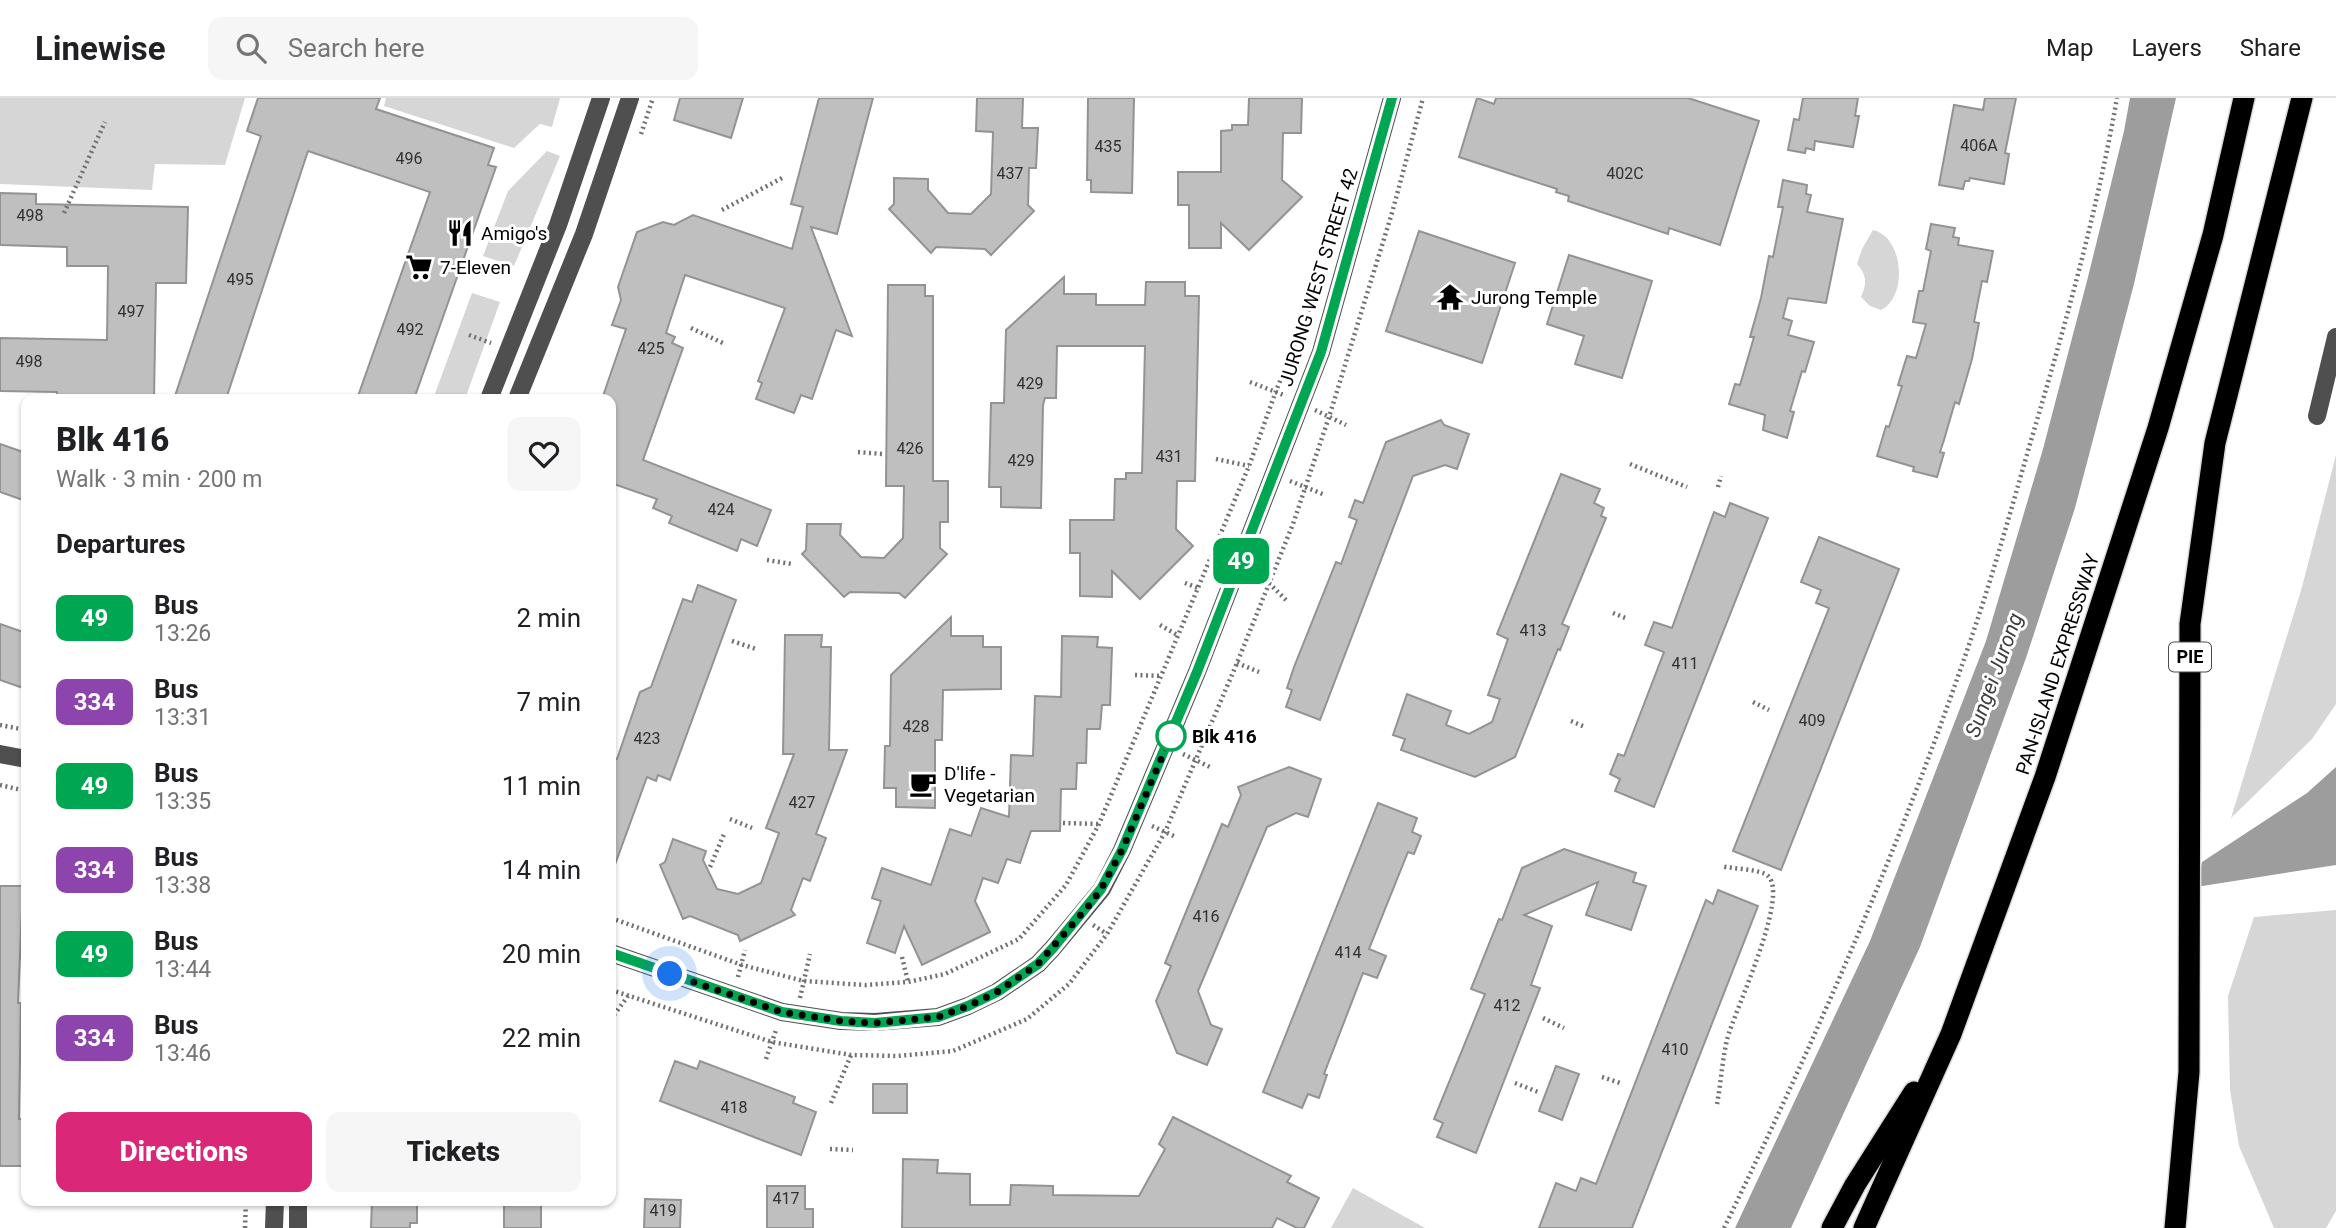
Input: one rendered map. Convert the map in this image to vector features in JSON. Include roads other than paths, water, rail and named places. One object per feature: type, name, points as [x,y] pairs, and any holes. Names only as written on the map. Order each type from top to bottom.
[{"type":"highway","name":"PAN-ISLAND EXPRESSWAY","points":[[1864,1228],[1951,1034],[2045,777],[2158,428],[2213,235],[2245,98]]},
{"type":"highway","name":"PIE","points":[[2175,1228],[2189,1072],[2190,624],[2215,443],[2302,98]]},
{"type":"highway","points":[[1832,1228],[1855,1185],[1951,1034]]},
{"type":"street","points":[[491,394],[558,225],[601,98]]},
{"type":"street","points":[[519,394],[584,234],[630,98]]},
{"type":"street","name":"JURONG WEST STREET 42","points":[[616,955],[782,1012],[875,1023],[938,1017],[968,1006],[1038,964],[1081,917],[1101,889],[1122,850],[1167,746],[1321,352],[1392,98]]},
{"type":"street","points":[[2317,416],[2336,337]]},
{"type":"street","points":[[0,754],[21,758]]},
{"type":"street","points":[[274,1228],[275,1206]]},
{"type":"street","points":[[298,1206],[298,1228]]},
{"type":"water","name":"Sungei Jurong","points":[[2130,98],[2176,98],[2134,284],[2075,508],[2026,658],[1920,947],[1791,1228],[1735,1228],[1870,941],[1986,641],[2043,449],[2088,277]]},
{"type":"water","points":[[2336,767],[2336,865],[2196,887],[2202,862],[2307,793]]},
{"type":"place","name":"Amigo's","points":[[460,233]]},
{"type":"place","name":"7-Eleven","points":[[419,267]]},
{"type":"place","name":"Jurong Temple","points":[[1450,297]]},
{"type":"place","name":"Blk 416","points":[[1171,736]]},
{"type":"place","name":"D'life - Vegetarian","points":[[923,784]]}]
